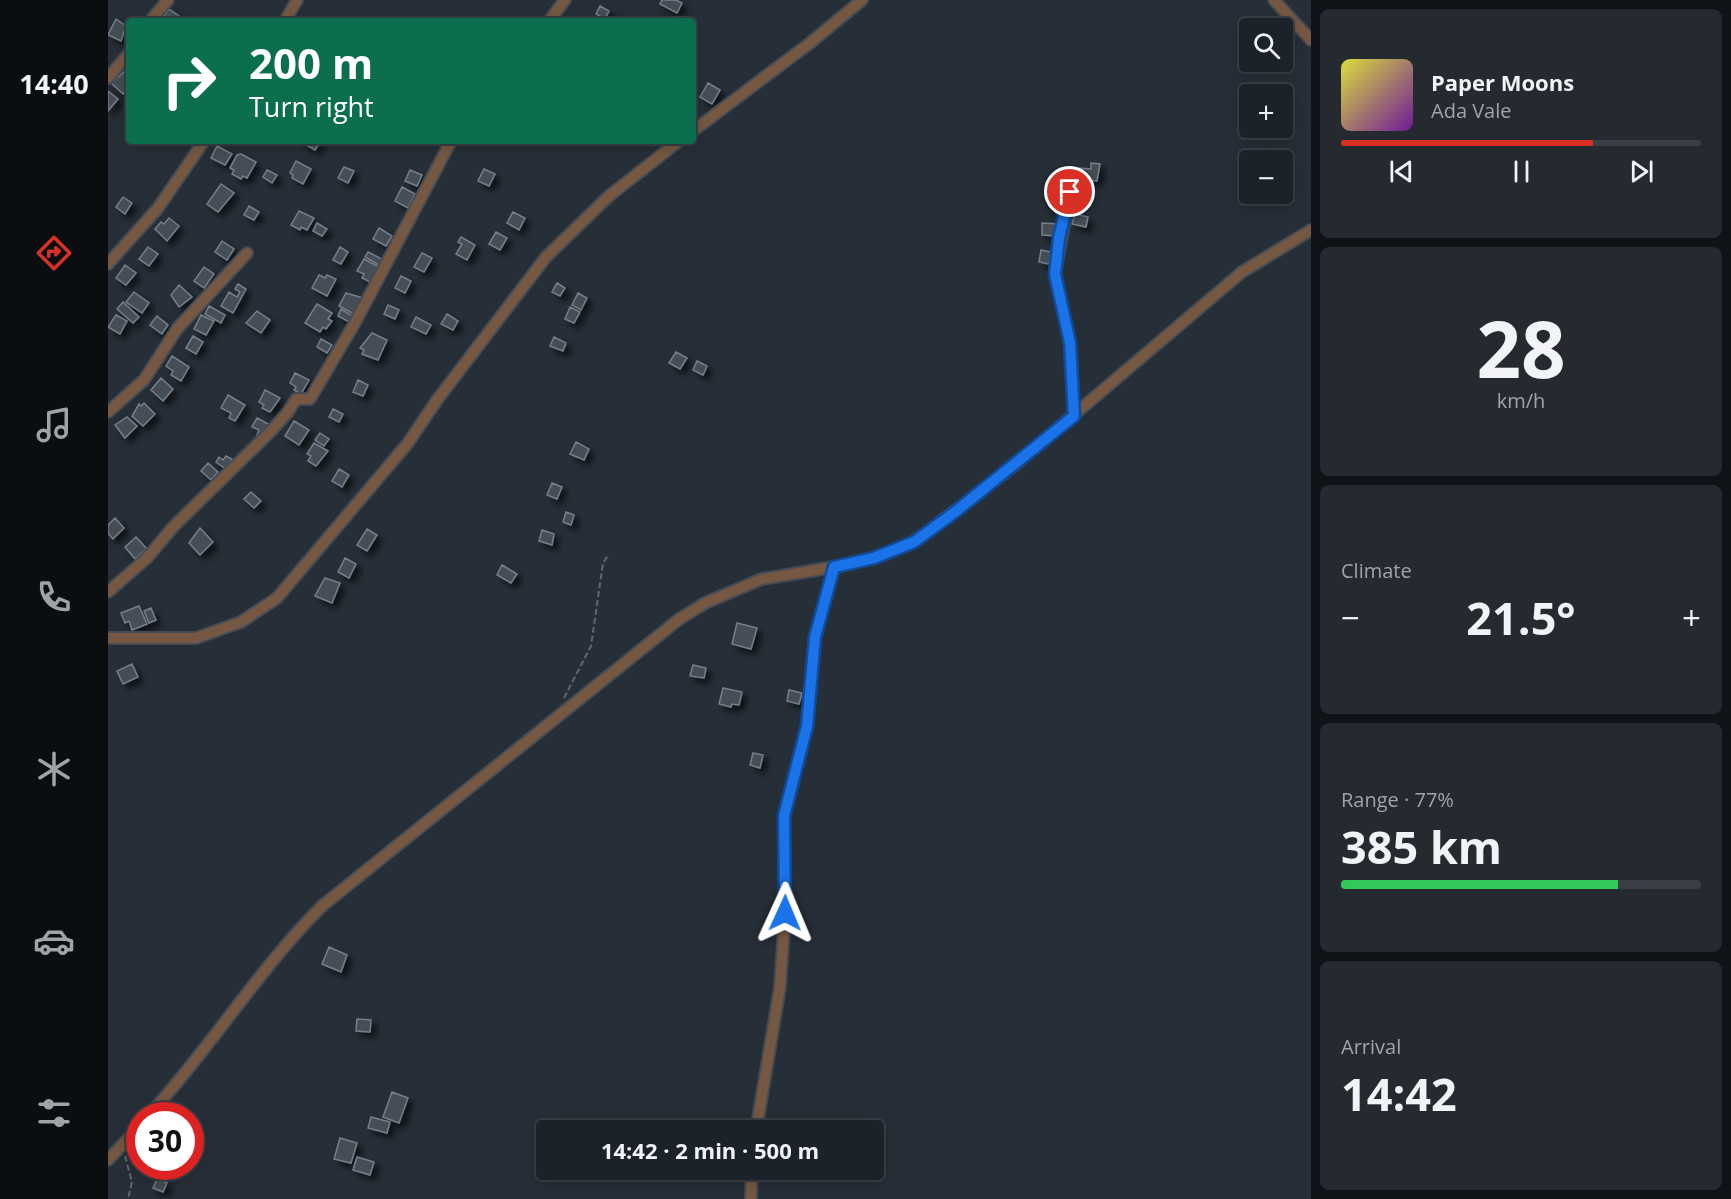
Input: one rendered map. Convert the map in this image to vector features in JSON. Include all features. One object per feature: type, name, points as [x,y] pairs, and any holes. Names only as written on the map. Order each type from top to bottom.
[{"type":"street","points":[[153,18],[168,0]]},
{"type":"street","points":[[287,18],[297,0]]},
{"type":"street","points":[[551,18],[565,0]]},
{"type":"street","points":[[696,129],[793,56],[862,0]]},
{"type":"street","points":[[1274,0],[1311,40]]},
{"type":"street","points":[[108,78],[126,57]]},
{"type":"street","points":[[108,264],[158,208],[202,144]]},
{"type":"street","points":[[108,592],[140,565],[174,526],[272,430],[296,399],[310,399],[356,321],[449,144]]},
{"type":"street","points":[[108,639],[196,638],[241,622],[277,598],[353,511],[408,443],[437,400],[546,257],[609,196],[674,144]]},
{"type":"street","points":[[1070,192],[1059,238],[1055,274],[1070,343],[1074,416]]},
{"type":"street","points":[[160,1102],[206,1047],[285,943],[322,906],[678,620],[705,603],[762,579],[874,558],[914,542],[964,505],[1074,416],[1242,272],[1311,230]]},
{"type":"street","points":[[108,412],[144,380],[177,329],[247,253]]},
{"type":"street","points":[[758,1120],[780,987],[785,913],[784,816],[807,726],[815,637],[834,567]]},
{"type":"street","points":[[108,1160],[126,1141]]},
{"type":"street","points":[[751,1199],[752,1180]]},
{"type":"path","points":[[562,701],[591,646],[603,563],[609,554]]},
{"type":"path","points":[[122,1145],[132,1182],[128,1199]]},
{"type":"building","points":[[662,0],[676,0],[682,3],[677,13],[660,4]]},
{"type":"building","points":[[600,6],[609,11],[606,18],[596,14]]},
{"type":"building","points":[[169,9],[182,18],[162,18]]},
{"type":"building","points":[[116,19],[126,26],[121,41],[108,35]]},
{"type":"building","points":[[124,72],[126,74],[126,90],[123,94],[111,83]]},
{"type":"building","points":[[708,83],[720,90],[712,104],[700,97]]},
{"type":"building","points":[[108,91],[118,99],[108,111]]},
{"type":"building","points":[[305,144],[319,144],[315,150]]},
{"type":"building","points":[[217,146],[232,154],[225,165],[211,158]]},
{"type":"building","points":[[241,154],[256,162],[247,178],[243,176],[241,179],[232,174],[234,170],[230,168],[237,155]]},
{"type":"building","points":[[296,161],[311,169],[303,184],[292,178],[293,175],[290,173]]},
{"type":"building","points":[[1091,163],[1100,164],[1097,181],[1078,179],[1080,168],[1091,169]]},
{"type":"building","points":[[344,167],[354,171],[348,183],[338,178]]},
{"type":"building","points":[[484,169],[495,174],[489,186],[478,181]]},
{"type":"building","points":[[267,170],[277,175],[272,183],[263,177]]},
{"type":"building","points":[[410,170],[422,175],[417,186],[405,181]]},
{"type":"building","points":[[221,184],[234,193],[218,212],[207,204]]},
{"type":"building","points":[[402,187],[415,194],[408,208],[395,201]]},
{"type":"building","points":[[123,197],[132,203],[125,214],[116,207]]},
{"type":"building","points":[[249,206],[259,212],[254,220],[244,215]]},
{"type":"building","points":[[299,211],[314,218],[307,230],[301,227],[300,230],[291,225]]},
{"type":"building","points":[[513,212],[525,218],[519,230],[507,223]]},
{"type":"building","points":[[1075,214],[1088,217],[1086,227],[1072,224]]},
{"type":"building","points":[[169,218],[179,226],[167,241],[155,229]]},
{"type":"building","points":[[317,223],[327,229],[322,236],[313,231]]},
{"type":"building","points":[[1042,223],[1058,224],[1058,236],[1042,235]]},
{"type":"building","points":[[379,228],[392,236],[386,246],[373,239]]},
{"type":"building","points":[[496,232],[507,238],[500,250],[489,244]]},
{"type":"building","points":[[461,237],[475,245],[467,260],[456,254],[462,244],[458,242]]},
{"type":"building","points":[[222,241],[234,249],[227,260],[215,252]]},
{"type":"building","points":[[148,247],[158,254],[149,266],[139,259]]},
{"type":"building","points":[[340,247],[348,252],[341,264],[333,260]]},
{"type":"building","points":[[1041,250],[1051,252],[1049,264],[1039,262]]},
{"type":"building","points":[[368,252],[382,259],[379,265],[365,257]]},
{"type":"building","points":[[422,253],[432,258],[424,272],[414,267]]},
{"type":"building","points":[[364,259],[379,267],[370,282],[362,278],[364,274],[357,271]]},
{"type":"building","points":[[125,265],[136,273],[126,285],[116,278]]},
{"type":"building","points":[[204,267],[214,274],[204,288],[194,281]]},
{"type":"building","points":[[319,275],[325,278],[327,275],[336,279],[327,296],[312,288]]},
{"type":"building","points":[[401,276],[411,281],[405,293],[395,288]]},
{"type":"building","points":[[557,283],[565,288],[560,296],[552,292]]},
{"type":"building","points":[[238,284],[246,289],[233,313],[221,306],[229,292],[237,297],[240,292],[235,289]]},
{"type":"building","points":[[179,285],[192,297],[179,307],[171,295]]},
{"type":"building","points":[[134,292],[149,303],[142,313],[126,302]]},
{"type":"building","points":[[346,293],[363,298],[354,314],[339,306]]},
{"type":"building","points":[[578,293],[587,298],[581,310],[572,305]]},
{"type":"building","points":[[123,302],[139,317],[133,323],[117,309]]},
{"type":"building","points":[[317,304],[332,313],[328,319],[332,321],[326,329],[323,327],[320,332],[305,323]]},
{"type":"building","points":[[388,305],[399,310],[395,319],[384,314]]},
{"type":"building","points":[[209,306],[225,315],[221,323],[205,314]]},
{"type":"building","points":[[570,307],[580,312],[574,323],[565,319]]},
{"type":"building","points":[[341,309],[354,317],[351,323],[338,316]]},
{"type":"building","points":[[257,311],[270,320],[261,333],[246,323]]},
{"type":"building","points":[[447,314],[458,321],[453,330],[441,324]]},
{"type":"building","points":[[116,315],[127,321],[120,334],[108,327]]},
{"type":"building","points":[[201,315],[214,321],[206,335],[194,329]]},
{"type":"building","points":[[157,316],[168,325],[162,334],[150,325]]},
{"type":"building","points":[[416,317],[431,325],[426,334],[411,327]]},
{"type":"building","points":[[372,333],[387,340],[378,360],[362,354],[364,350],[360,348]]},
{"type":"building","points":[[193,336],[203,342],[196,354],[186,348]]},
{"type":"building","points":[[554,337],[566,343],[563,351],[550,346]]},
{"type":"building","points":[[321,339],[332,345],[327,353],[317,347]]},
{"type":"building","points":[[676,352],[687,358],[680,369],[669,363]]},
{"type":"building","points":[[172,356],[189,367],[181,381],[171,375],[173,371],[166,366]]},
{"type":"building","points":[[697,361],[707,366],[703,375],[693,370]]},
{"type":"building","points":[[295,373],[309,380],[301,394],[294,390],[296,387],[290,383]]},
{"type":"building","points":[[161,378],[173,389],[163,401],[151,390]]},
{"type":"building","points":[[358,380],[368,385],[363,396],[353,392]]},
{"type":"building","points":[[265,390],[280,398],[270,412],[262,408],[264,405],[259,402]]},
{"type":"building","points":[[228,395],[245,405],[235,421],[229,418],[231,413],[221,408]]},
{"type":"building","points":[[144,403],[155,414],[143,426],[132,416],[139,404],[141,406]]},
{"type":"building","points":[[333,409],[343,414],[339,422],[329,417]]},
{"type":"building","points":[[127,417],[137,426],[125,438],[115,425]]},
{"type":"building","points":[[257,418],[270,425],[260,437],[257,435],[259,430],[252,427]]},
{"type":"building","points":[[294,421],[309,430],[299,445],[285,436]]},
{"type":"building","points":[[320,433],[329,439],[324,446],[315,440]]},
{"type":"building","points":[[576,442],[589,449],[584,460],[570,454]]},
{"type":"building","points":[[314,443],[328,451],[316,466],[308,461],[311,456],[307,454]]},
{"type":"building","points":[[226,456],[232,459],[226,469],[216,462],[219,457],[223,460]]},
{"type":"building","points":[[208,463],[218,472],[211,480],[201,471]]},
{"type":"building","points":[[339,469],[349,475],[342,487],[332,481]]},
{"type":"building","points":[[552,483],[562,487],[557,499],[547,495]]},
{"type":"building","points":[[251,492],[261,501],[254,508],[244,499]]},
{"type":"building","points":[[566,512],[574,515],[571,525],[563,522]]},
{"type":"building","points":[[115,518],[124,528],[113,539],[108,533],[108,525]]},
{"type":"building","points":[[200,528],[213,542],[200,555],[189,543]]},
{"type":"building","points":[[367,529],[377,535],[367,551],[357,545]]},
{"type":"building","points":[[542,530],[554,534],[552,545],[539,541]]},
{"type":"building","points":[[136,537],[147,549],[135,559],[125,547]]},
{"type":"building","points":[[345,558],[356,564],[349,578],[338,572]]},
{"type":"building","points":[[502,565],[517,574],[511,583],[497,575]]},
{"type":"building","points":[[325,578],[340,583],[332,603],[315,596]]},
{"type":"building","points":[[139,606],[147,624],[132,630],[129,621],[125,623],[121,613]]},
{"type":"building","points":[[151,608],[156,620],[149,623],[144,611]]},
{"type":"building","points":[[737,623],[757,628],[751,649],[732,644]]},
{"type":"building","points":[[132,664],[138,677],[123,684],[117,671]]},
{"type":"building","points":[[693,665],[706,668],[704,678],[690,676]]},
{"type":"building","points":[[723,688],[742,692],[739,705],[732,704],[731,707],[719,704]]},
{"type":"building","points":[[789,690],[802,693],[799,704],[787,701]]},
{"type":"building","points":[[753,753],[763,755],[760,768],[750,765]]},
{"type":"building","points":[[329,947],[347,955],[341,972],[322,964]]},
{"type":"building","points":[[357,1019],[371,1020],[370,1032],[356,1031]]},
{"type":"building","points":[[392,1092],[408,1098],[399,1123],[383,1117]]},
{"type":"building","points":[[371,1117],[390,1122],[387,1133],[368,1128]]},
{"type":"building","points":[[340,1138],[357,1143],[351,1163],[334,1159]]},
{"type":"building","points":[[357,1157],[374,1162],[370,1175],[353,1170]]},
{"type":"building","points":[[157,1180],[167,1183],[163,1192],[153,1188]]},
{"type":"route","points":[[785,913],[784,816],[811,706],[815,637],[834,567],[874,558],[914,542],[1010,469],[1074,416],[1070,343],[1055,274],[1059,238],[1070,192]]}]
